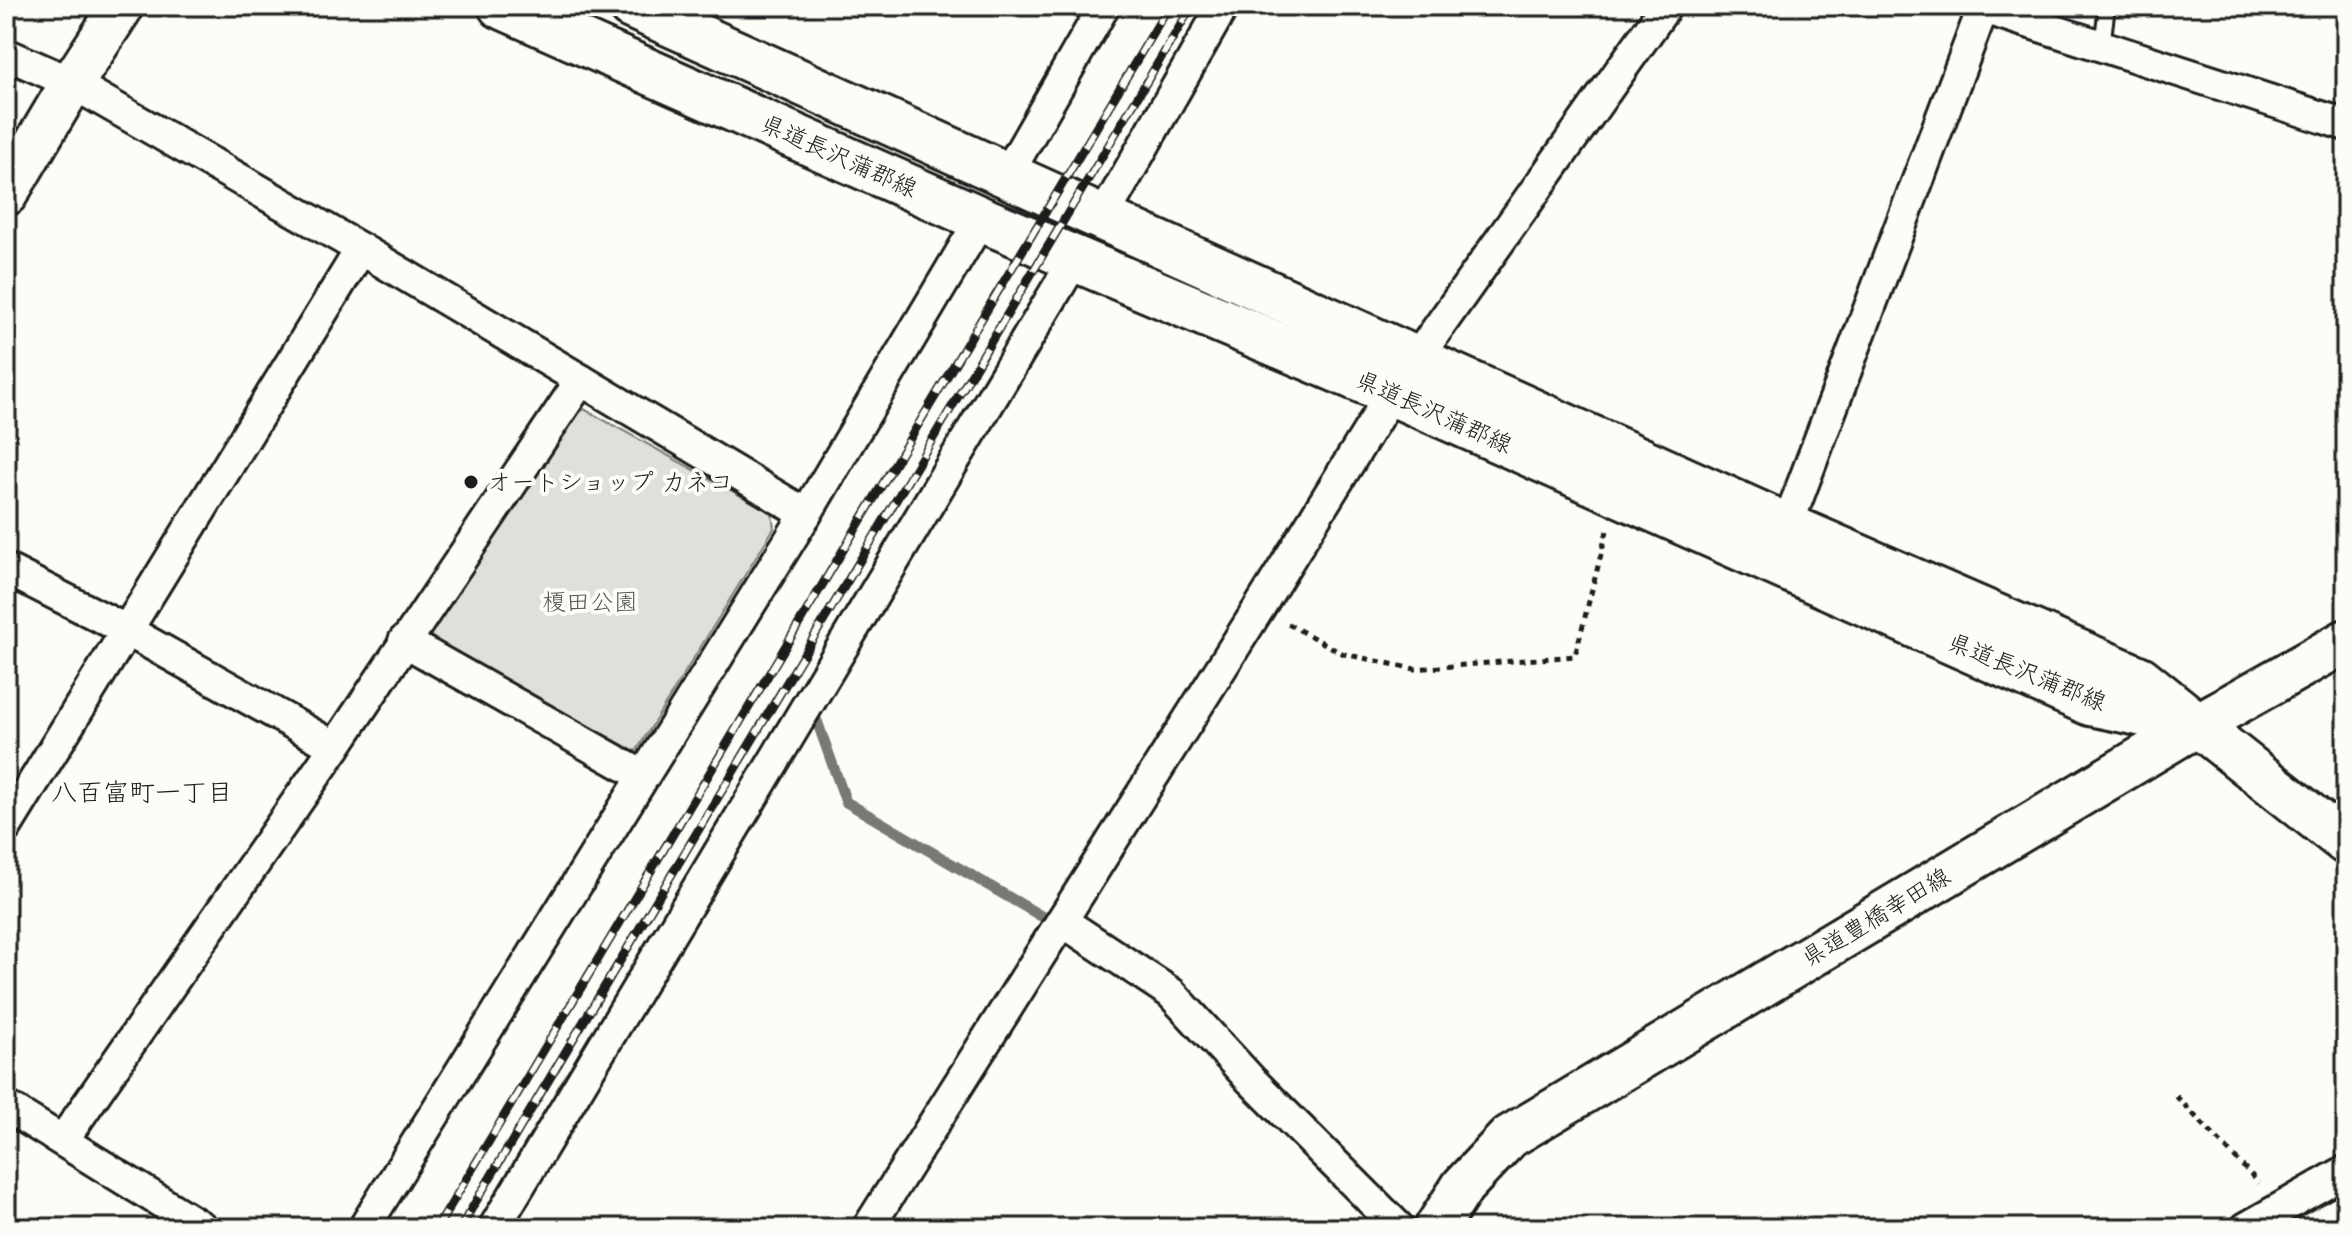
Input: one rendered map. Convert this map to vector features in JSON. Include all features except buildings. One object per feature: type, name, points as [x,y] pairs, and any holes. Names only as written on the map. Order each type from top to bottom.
[{"type":"main road","points":[[6,194],[122,6]]},
{"type":"main road","name":"県道長沢蒲郡線","points":[[501,6],[1075,259],[1403,376],[1787,526],[2140,679],[2197,725]]},
{"type":"main road","name":"県道長沢蒲郡線","points":[[631,6],[1103,217],[1403,376],[1616,494],[2090,703],[2197,725]]},
{"type":"main road","name":"県道豊橋幸田線","points":[[1436,1228],[1463,1186],[1509,1137],[2197,725],[2346,641]]},
{"type":"main road","points":[[2197,725],[2346,843]]},
{"type":"street","points":[[1007,175],[1104,6]]},
{"type":"street","points":[[1103,217],[1223,6]]},
{"type":"street","points":[[868,1228],[1403,376],[1666,6]]},
{"type":"street","points":[[1787,526],[1980,7],[2346,125]]},
{"type":"street","points":[[6,54],[72,83],[361,249],[806,514]]},
{"type":"street","points":[[364,1228],[806,514],[981,219]]},
{"type":"street","points":[[6,827],[361,249]]},
{"type":"street","points":[[494,1228],[1075,259]]},
{"type":"street","points":[[63,1140],[335,747],[581,380]]},
{"type":"street","points":[[6,569],[128,631],[335,747]]},
{"type":"street","points":[[404,641],[643,776]]},
{"type":"street","points":[[1062,921],[1171,993],[1251,1080],[1399,1228]]},
{"type":"street","points":[[6,1106],[203,1228]]},
{"type":"street","points":[[2246,1228],[2346,1171]]},
{"type":"lane","points":[[2102,46],[2107,6]]},
{"type":"path","points":[[1259,608],[1344,654],[1415,669],[1575,656],[1616,494]]},
{"type":"path","points":[[2176,1096],[2282,1207]]},
{"type":"path","points":[[1950,1220],[1957,1228]]},
{"type":"green space","name":"榎田公園","points":[[584,409],[772,513],[774,528],[637,750],[619,754],[428,646],[426,633],[574,417]]},
{"type":"waterway","points":[[817,721],[846,802],[1041,916]]},
{"type":"railway","points":[[437,1228],[1169,6]]},
{"type":"railway","points":[[460,1228],[1192,6]]},
{"type":"place","name":"オートショップ カネコ","points":[[471,482]]},
{"type":"district","name":"八百富町一丁目","points":[[142,792]]}]
